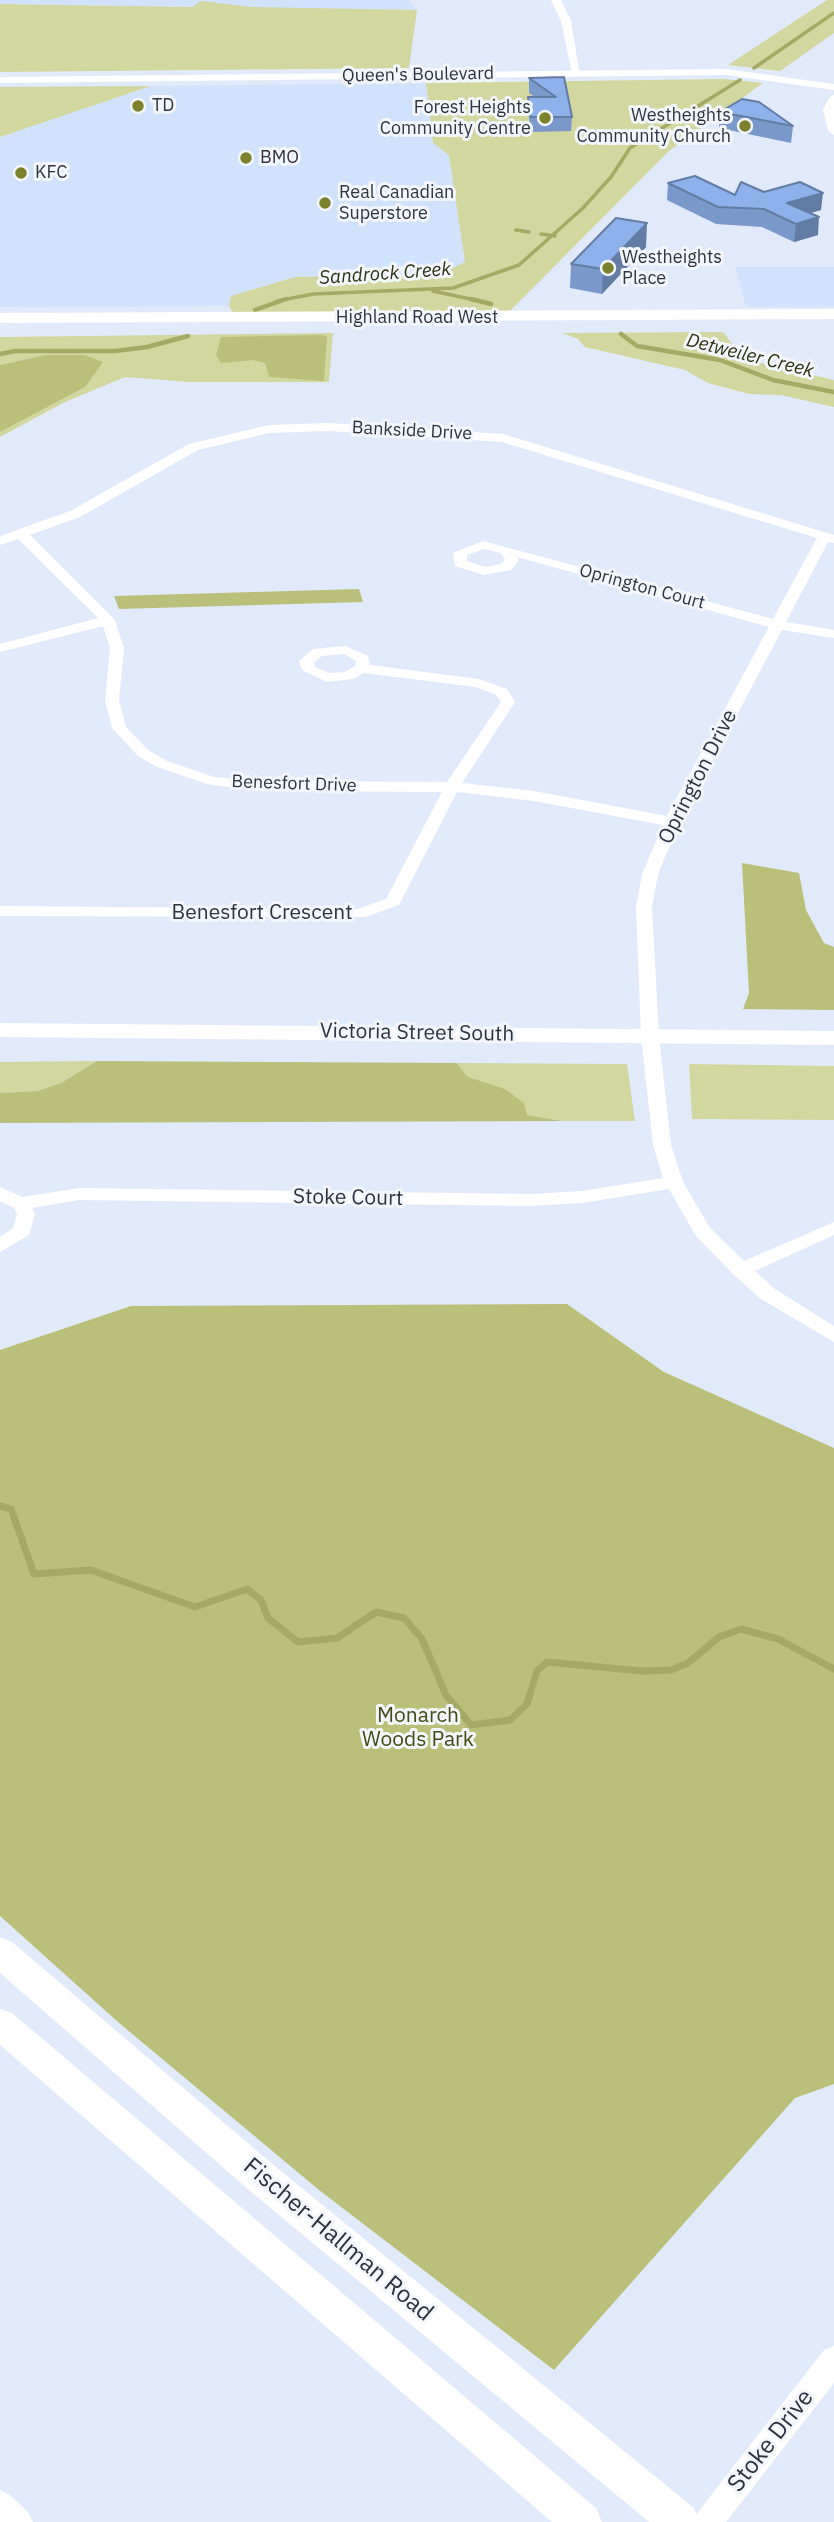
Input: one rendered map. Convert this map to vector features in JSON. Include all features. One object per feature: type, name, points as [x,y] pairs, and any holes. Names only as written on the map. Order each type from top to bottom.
[{"type":"main road","name":"Highland Road West","points":[[0,318],[834,314]]},
{"type":"main road","name":"Highland Road West","points":[[0,328],[834,323]]},
{"type":"main road","name":"Victoria Street South","points":[[0,1030],[834,1038]]},
{"type":"main road","name":"Fischer-Hallman Road","points":[[0,1952],[263,2179],[681,2522]]},
{"type":"main road","points":[[0,2024],[582,2522]]},
{"type":"street","points":[[556,0],[566,21],[577,74]]},
{"type":"street","name":"Queen's Boulevard","points":[[0,80],[726,72],[768,76],[834,88]]},
{"type":"street","points":[[834,99],[829,111],[834,131]]},
{"type":"street","name":"Bankside Drive","points":[[0,541],[22,536],[75,514],[194,447],[269,429],[328,427],[503,438],[829,538]]},
{"type":"street","points":[[22,536],[108,621]]},
{"type":"street","name":"Oprington Drive","points":[[650,1035],[645,907],[650,874],[672,821],[778,625],[829,538]]},
{"type":"street","name":"Oprington Court","points":[[506,550],[778,625],[834,634]]},
{"type":"street","points":[[0,648],[108,621]]},
{"type":"street","name":"Benesfort Drive","points":[[108,621],[117,648],[112,699],[119,728],[143,753],[162,764],[212,781],[258,786],[452,787],[534,796],[672,821]]},
{"type":"street","name":"Benesfort Crescent","points":[[0,911],[359,914],[393,902],[452,787],[506,709],[506,697],[480,683],[362,668]]},
{"type":"street","points":[[650,1035],[662,1144],[674,1182],[703,1232],[768,1294],[834,1335]]},
{"type":"street","name":"Stoke Court","points":[[21,1204],[79,1194],[531,1200],[582,1197],[674,1182]]},
{"type":"street","points":[[0,1193],[21,1204],[26,1214],[26,1225],[13,1240],[0,1247]]},
{"type":"street","points":[[741,1270],[834,1228]]},
{"type":"street","name":"Stoke Drive","points":[[708,2522],[834,2360]]},
{"type":"street","points":[[0,2505],[18,2522]]},
{"type":"shaded area","points":[[0,0],[409,0],[417,10],[0,4]]},
{"type":"shaded area","points":[[426,83],[433,143],[449,155],[465,262],[441,274],[295,277],[231,296],[229,306],[0,307],[0,137],[151,86]]},
{"type":"shaded area","points":[[736,267],[834,267],[834,307],[746,307]]},
{"type":"green space","points":[[827,0],[834,0],[834,33],[780,71],[728,65]]},
{"type":"green space","points":[[201,1],[252,7],[417,10],[409,68],[0,72],[0,4],[192,7]]},
{"type":"green space","points":[[724,79],[763,83],[669,151],[509,312],[233,313],[229,306],[231,296],[295,277],[441,274],[465,262],[449,155],[433,143],[426,83]]},
{"type":"green space","points":[[151,86],[0,137],[0,87]]},
{"type":"green space","points":[[723,332],[744,359],[834,380],[834,407],[781,395],[749,394],[708,383],[685,370],[585,347],[578,339],[563,333]]},
{"type":"green space","points":[[333,333],[329,382],[190,382],[125,377],[65,402],[0,437],[0,432],[15,423],[85,387],[45,355],[0,365],[0,337]]},
{"type":"green space","points":[[327,336],[324,381],[269,377],[265,363],[254,360],[221,363],[216,355],[221,337]]},
{"type":"green space","points":[[45,355],[85,355],[103,362],[85,387],[0,432],[0,365]]},
{"type":"green space","points":[[359,589],[363,602],[119,609],[114,596]]},
{"type":"green space","points":[[742,863],[799,873],[806,910],[824,943],[834,947],[834,1010],[743,1009],[749,993]]},
{"type":"green space","points":[[97,1061],[61,1083],[37,1091],[0,1093],[0,1062]]},
{"type":"green space","points":[[97,1061],[457,1063],[468,1077],[505,1089],[524,1103],[527,1115],[562,1121],[0,1123],[0,1093],[37,1091],[61,1083]]},
{"type":"green space","points":[[457,1063],[627,1064],[635,1121],[562,1121],[527,1115],[486,1084],[468,1077]]},
{"type":"green space","points":[[689,1064],[834,1066],[834,1120],[692,1119]]},
{"type":"green space","name":"Monarch Woods Park","points":[[567,1304],[664,1372],[834,1448],[834,2084],[795,2098],[554,2370],[319,2190],[118,2022],[0,1916],[0,1350],[131,1306]]},
{"type":"building","points":[[564,77],[572,117],[531,117],[528,97],[556,97],[529,78]]},
{"type":"building","points":[[742,99],[759,102],[793,126],[720,112]]},
{"type":"building","points":[[695,176],[735,195],[741,182],[764,192],[800,182],[823,193],[787,203],[819,217],[796,224],[764,209],[718,207],[668,183]]},
{"type":"building","points":[[616,218],[647,223],[603,269],[571,264]]},
{"type":"waterway","name":"Sandrock Creek","points":[[754,68],[834,13]]},
{"type":"waterway","name":"Sandrock Creek","points":[[552,236],[583,208],[611,177],[630,148],[740,80]]},
{"type":"waterway","points":[[516,230],[529,232]]},
{"type":"waterway","points":[[541,234],[552,236]]},
{"type":"waterway","name":"Sandrock Creek","points":[[284,300],[313,294],[453,288],[519,265],[552,236]]},
{"type":"waterway","name":"Detweiler Creek","points":[[433,291],[479,301]]},
{"type":"waterway","name":"Detweiler Creek","points":[[471,299],[479,301]]},
{"type":"waterway","name":"Sandrock Creek","points":[[255,310],[284,300]]},
{"type":"waterway","name":"Sandrock Creek","points":[[277,301],[284,300]]},
{"type":"waterway","name":"Detweiler Creek","points":[[479,301],[491,304]]},
{"type":"waterway","name":"Detweiler Creek","points":[[621,334],[637,346],[720,360],[773,380],[834,392]]},
{"type":"waterway","name":"Sandrock Creek","points":[[0,354],[15,351],[115,351],[147,347],[188,336]]},
{"type":"waterway","points":[[0,1506],[11,1509],[34,1574],[91,1570],[195,1607],[247,1589],[261,1600],[268,1618],[298,1642],[337,1638],[376,1612],[404,1618],[422,1639],[446,1695],[471,1725],[510,1720],[527,1704],[537,1671],[547,1662],[642,1671],[671,1670],[688,1663],[719,1637],[741,1629],[778,1639],[834,1669]]},
{"type":"place","name":"TD","points":[[138,106]]},
{"type":"place","name":"Forest Heights Community Centre","points":[[545,118]]},
{"type":"place","name":"Westheights Community Church","points":[[745,126]]},
{"type":"place","name":"BMO","points":[[246,158]]},
{"type":"place","name":"KFC","points":[[21,173]]},
{"type":"place","name":"Real Canadian Superstore","points":[[325,203]]},
{"type":"place","name":"Westheights Place","points":[[608,268]]}]
